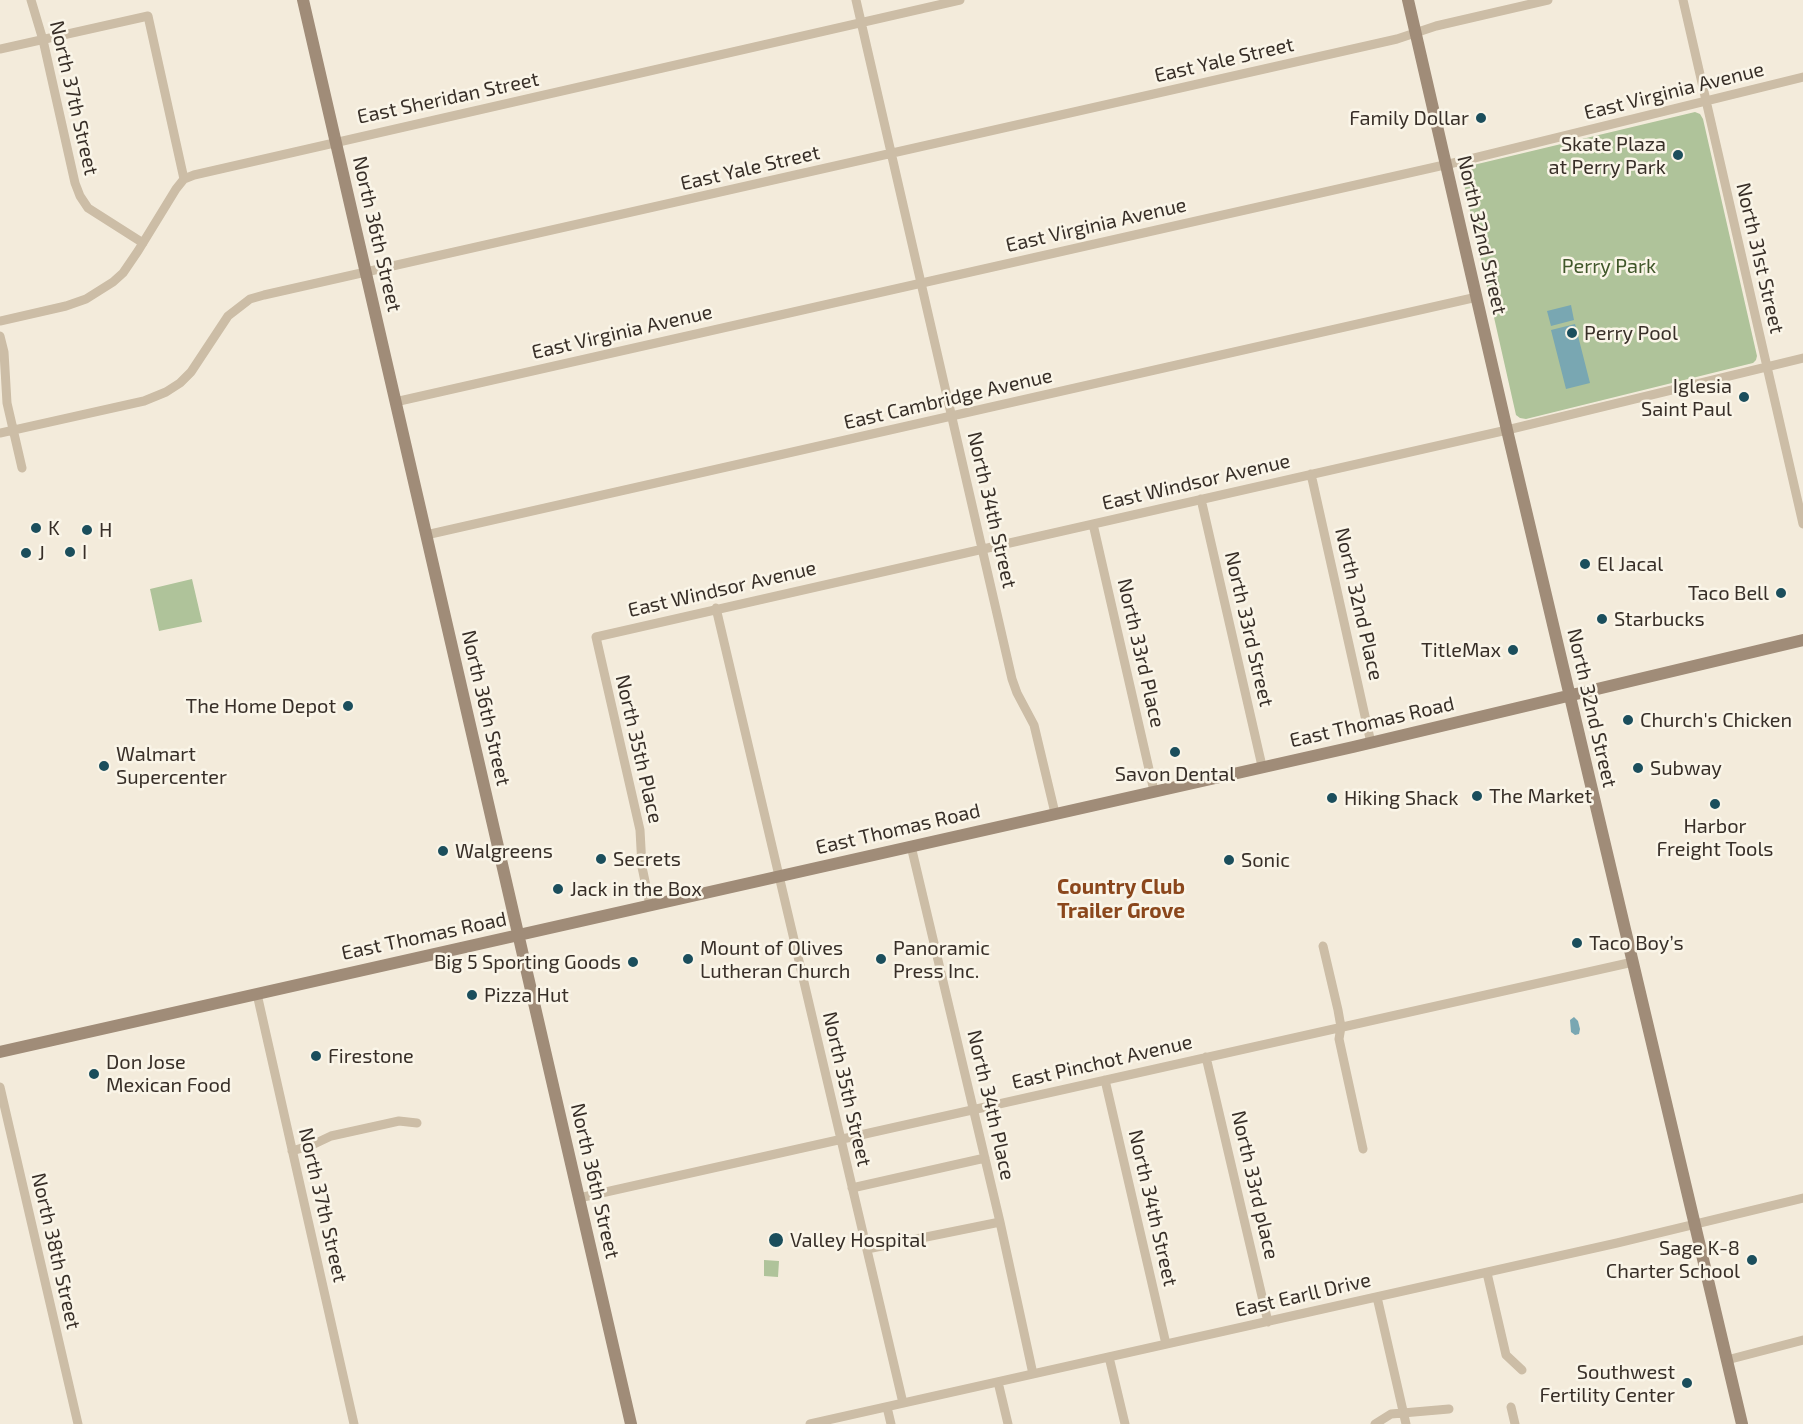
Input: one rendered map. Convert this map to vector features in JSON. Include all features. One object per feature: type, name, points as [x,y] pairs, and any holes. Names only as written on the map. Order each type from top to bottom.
[{"type":"main road","name":"North 32nd Street","points":[[1408,0],[1507,430],[1742,1424]]},
{"type":"main road","name":"North 36th Street","points":[[306,1],[335,142],[631,1424]]},
{"type":"main road","name":"East Thomas Road","points":[[0,1052],[1371,743],[1803,640]]},
{"type":"street","name":"North 37th Street","points":[[32,0],[80,196],[87,208],[143,243]]},
{"type":"street","name":"North 34th Street","points":[[856,0],[1014,686],[1034,725],[1055,813]]},
{"type":"street","name":"East Sheridan Street","points":[[184,179],[203,172],[960,0]]},
{"type":"street","name":"East Yale Street","points":[[0,433],[156,398],[180,383],[191,372],[228,316],[250,299],[1396,39],[1436,26],[1548,0]]},
{"type":"street","name":"North 31st Street","points":[[1683,0],[1803,524]]},
{"type":"street","points":[[0,49],[148,16],[184,179],[123,273],[99,292],[66,306],[0,321]]},
{"type":"street","name":"East Virginia Avenue","points":[[395,402],[1446,164],[1803,77]]},
{"type":"street","name":"East Cambridge Avenue","points":[[426,535],[1477,297]]},
{"type":"street","points":[[0,336],[4,352],[7,403],[22,468]]},
{"type":"street","name":"East Windsor Avenue","points":[[596,637],[1507,430],[1803,358]]},
{"type":"street","name":"North 32nd Place","points":[[1311,474],[1371,743]]},
{"type":"street","name":"North 33rd Street","points":[[1201,499],[1262,766]]},
{"type":"street","name":"North 33rd Place","points":[[1093,524],[1154,791]]},
{"type":"street","name":"North 35th Street","points":[[716,609],[903,1403]]},
{"type":"street","name":"North 35th Place","points":[[596,637],[639,827],[642,867],[650,904]]},
{"type":"street","name":"North 34th Place","points":[[911,846],[1000,1222],[1033,1374]]},
{"type":"street","points":[[1323,946],[1341,1027],[1340,1039],[1363,1149]]},
{"type":"street","name":"East Pinchot Avenue","points":[[579,1198],[1633,962]]},
{"type":"street","name":"North 37th Street","points":[[256,994],[354,1424]]},
{"type":"street","name":"North 33rd place","points":[[1206,1057],[1268,1322]]},
{"type":"street","name":"North 34th Street","points":[[1105,1080],[1166,1344]]},
{"type":"street","name":"North 38th Street","points":[[0,1087],[78,1424]]},
{"type":"street","points":[[292,1151],[342,1134],[399,1121],[417,1123]]},
{"type":"street","points":[[852,1188],[985,1158]]},
{"type":"street","name":"East Earll Drive","points":[[810,1424],[1487,1273],[1803,1198]]},
{"type":"street","points":[[867,1251],[1000,1222]]},
{"type":"street","points":[[1487,1273],[1506,1355],[1521,1370]]},
{"type":"street","points":[[1377,1297],[1407,1424]]},
{"type":"street","points":[[1727,1360],[1803,1340]]},
{"type":"street","points":[[1109,1357],[1125,1424]]},
{"type":"street","points":[[998,1382],[1008,1424]]},
{"type":"street","points":[[887,1407],[891,1424]]},
{"type":"street","points":[[1511,1407],[1515,1424]]},
{"type":"street","points":[[1375,1424],[1391,1414],[1449,1409]]},
{"type":"green space","name":"Perry Park","points":[[1695,112],[1703,119],[1757,356],[1756,360],[1753,363],[1526,419],[1520,418],[1516,415],[1461,171],[1465,167]]},
{"type":"green space","points":[[192,579],[202,622],[159,631],[150,589]]},
{"type":"green space","points":[[764,1260],[779,1261],[778,1277],[764,1276]]},
{"type":"water","points":[[1571,305],[1574,320],[1551,326],[1547,311]]},
{"type":"water","points":[[1575,324],[1590,383],[1566,389],[1551,330]]},
{"type":"water","points":[[1574,1017],[1580,1029],[1579,1034],[1575,1035],[1571,1032],[1570,1020]]},
{"type":"place","name":"Family Dollar","points":[[1481,118]]},
{"type":"place","name":"Skate Plaza at Perry Park","points":[[1678,155]]},
{"type":"place","name":"Perry Pool","points":[[1572,333]]},
{"type":"place","name":"Iglesia Saint Paul","points":[[1744,397]]},
{"type":"place","name":"K","points":[[36,528]]},
{"type":"place","name":"H","points":[[87,530]]},
{"type":"place","name":"I","points":[[70,552]]},
{"type":"place","name":"J","points":[[26,553]]},
{"type":"place","name":"El Jacal","points":[[1585,564]]},
{"type":"place","name":"Taco Bell","points":[[1781,593]]},
{"type":"place","name":"Starbucks","points":[[1602,619]]},
{"type":"place","name":"TitleMax","points":[[1513,650]]},
{"type":"place","name":"The Home Depot","points":[[348,706]]},
{"type":"place","name":"Church's Chicken","points":[[1628,720]]},
{"type":"place","name":"Savon Dental","points":[[1175,752]]},
{"type":"place","name":"Walmart Supercenter","points":[[104,766]]},
{"type":"place","name":"Subway","points":[[1638,768]]},
{"type":"place","name":"The Market","points":[[1477,796]]},
{"type":"place","name":"Hiking Shack","points":[[1332,798]]},
{"type":"place","name":"Harbor Freight Tools","points":[[1715,804]]},
{"type":"place","name":"Walgreens","points":[[443,851]]},
{"type":"place","name":"Secrets","points":[[601,859]]},
{"type":"place","name":"Sonic","points":[[1229,860]]},
{"type":"place","name":"Jack in the Box","points":[[558,889]]},
{"type":"place","name":"Taco Boy’s","points":[[1577,943]]},
{"type":"place","name":"Mount of Olives Lutheran Church","points":[[688,959]]},
{"type":"place","name":"Panoramic Press Inc.","points":[[881,959]]},
{"type":"place","name":"Big 5 Sporting Goods","points":[[633,962]]},
{"type":"place","name":"Pizza Hut","points":[[472,995]]},
{"type":"place","name":"Firestone","points":[[316,1056]]},
{"type":"place","name":"Don Jose Mexican Food","points":[[94,1074]]},
{"type":"place","name":"Valley Hospital","points":[[776,1240]]},
{"type":"place","name":"Sage K-8 Charter School","points":[[1752,1260]]},
{"type":"place","name":"Southwest Fertility Center","points":[[1687,1383]]},
{"type":"district","name":"Country Club Trailer Grove","points":[[1121,899]]}]
